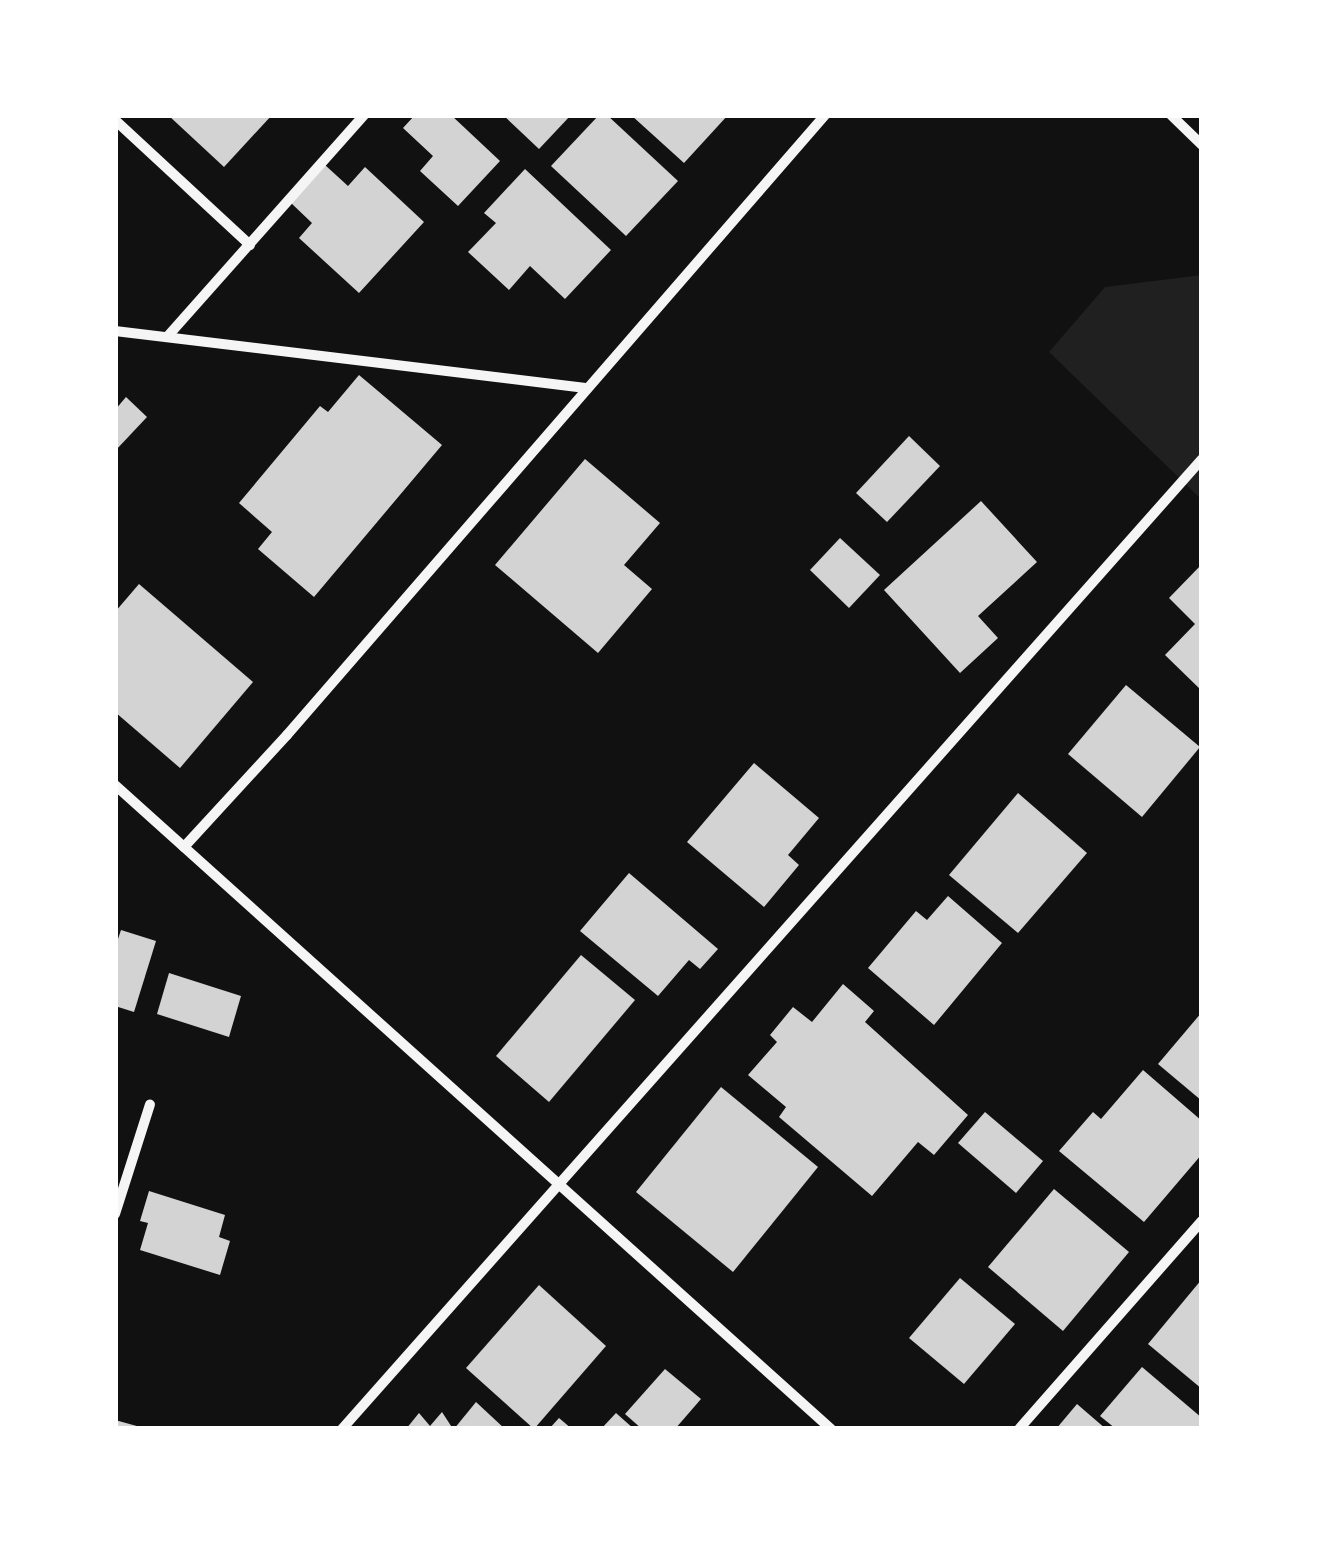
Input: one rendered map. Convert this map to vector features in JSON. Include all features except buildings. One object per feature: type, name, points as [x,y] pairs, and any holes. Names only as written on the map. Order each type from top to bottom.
[{"type":"street","points":[[167,337],[364,115]]},
{"type":"street","points":[[184,847],[825,115]]},
{"type":"street","points":[[1171,115],[1202,145]]},
{"type":"street","points":[[115,120],[250,246]]},
{"type":"street","points":[[115,331],[588,388]]},
{"type":"street","points":[[342,1429],[1202,459]]},
{"type":"street","points":[[115,785],[831,1429]]},
{"type":"street","points":[[115,1214],[150,1104]]},
{"type":"street","points":[[1019,1429],[1202,1221]]},
{"type":"shaded area","points":[[1202,275],[1202,500],[1049,352],[1105,287]]}]
